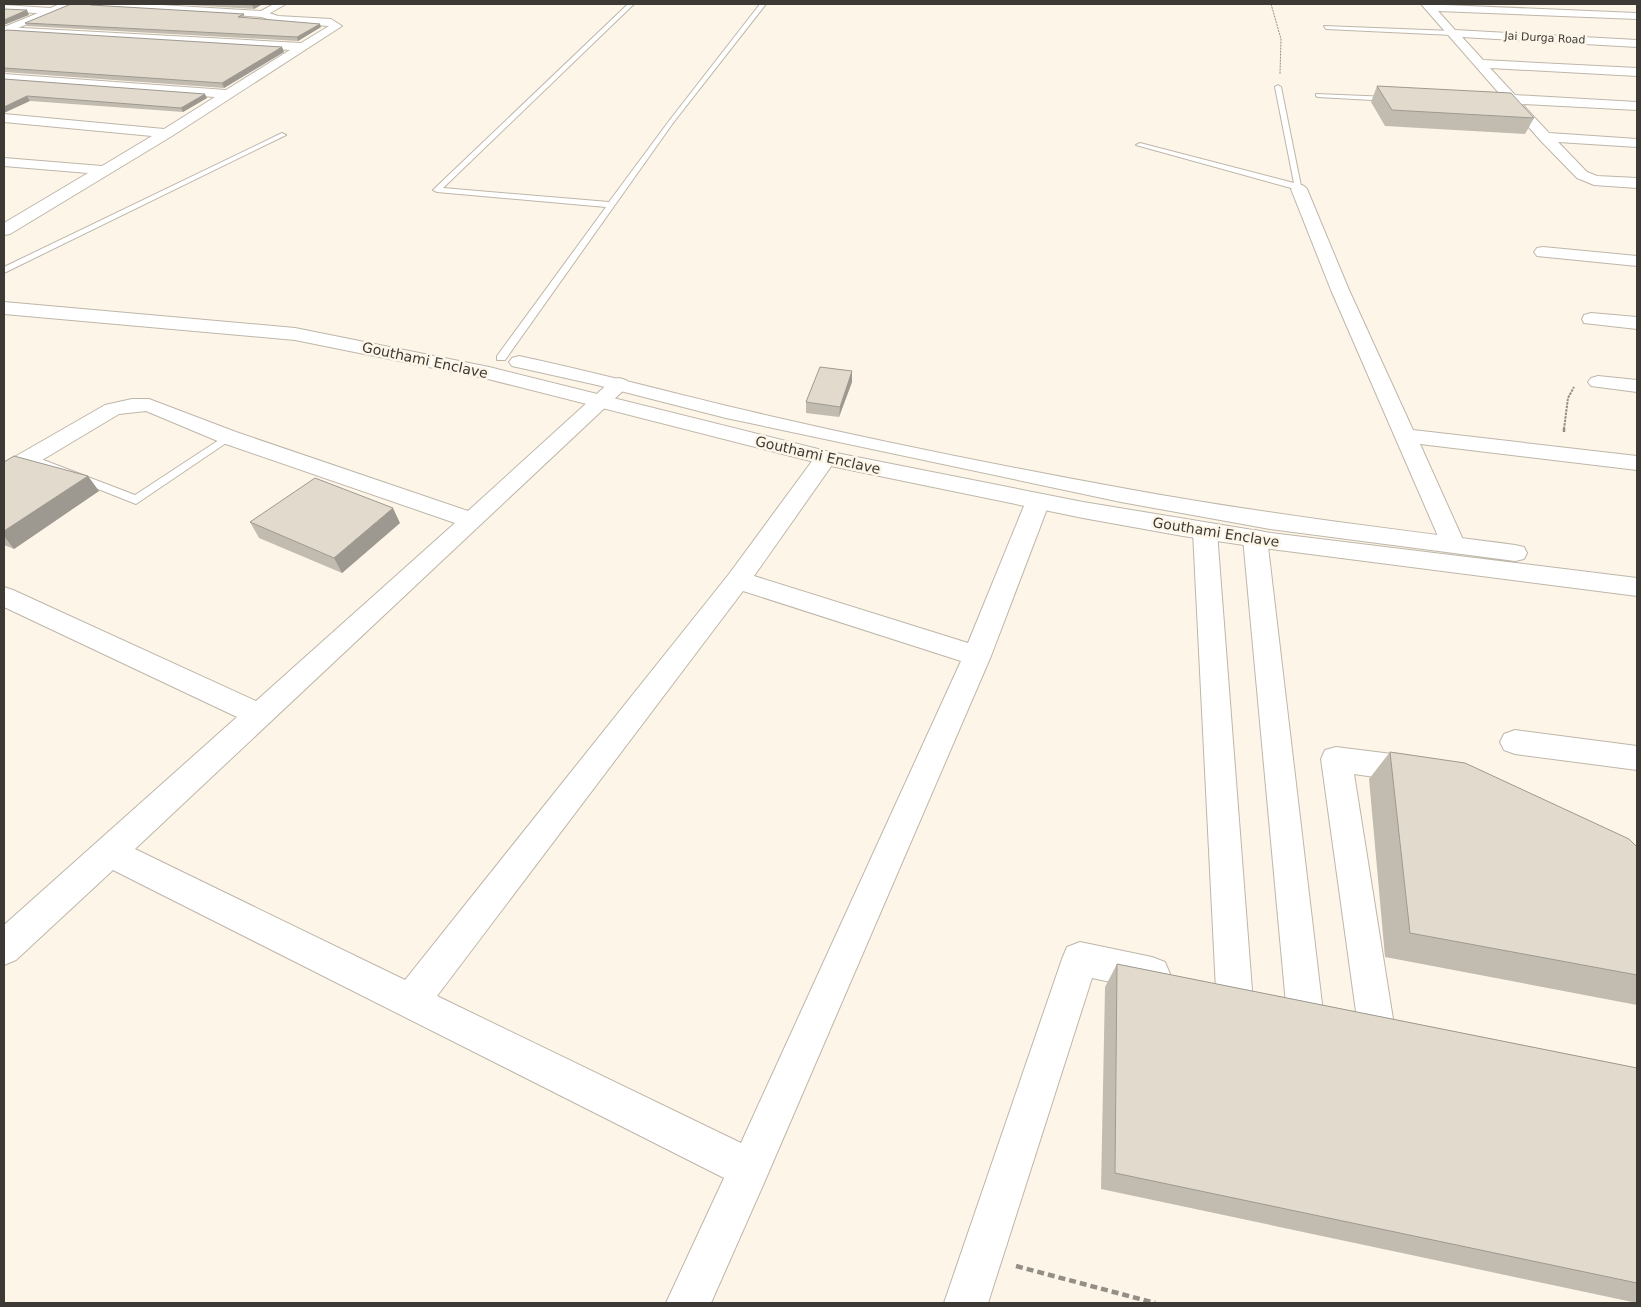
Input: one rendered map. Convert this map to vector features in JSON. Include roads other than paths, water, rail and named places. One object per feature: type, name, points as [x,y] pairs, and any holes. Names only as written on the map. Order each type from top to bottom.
[{"type":"street","points":[[7,29],[50,10],[69,4]]},
{"type":"street","points":[[4,230],[230,94],[252,78],[336,26],[335,24],[276,19],[263,14],[94,4]]},
{"type":"street","points":[[263,14],[281,4]]},
{"type":"street","points":[[1428,5],[1637,16]]},
{"type":"street","points":[[1428,5],[1512,103],[1582,176],[1594,180],[1637,183]]},
{"type":"street","points":[[4,8],[50,10]]},
{"type":"street","points":[[38,16],[68,18]]},
{"type":"street","points":[[7,29],[303,47]]},
{"type":"street","points":[[267,29],[326,33]]},
{"type":"street","name":"Jai Durga Road","points":[[1452,33],[1637,43]]},
{"type":"street","points":[[258,62],[278,63]]},
{"type":"street","points":[[1480,64],[1637,72]]},
{"type":"street","points":[[232,76],[252,78]]},
{"type":"street","points":[[4,78],[230,94]]},
{"type":"street","points":[[1512,103],[1637,106]]},
{"type":"street","points":[[4,118],[167,132]]},
{"type":"street","points":[[1545,137],[1637,143]]},
{"type":"street","points":[[4,162],[101,170]]},
{"type":"street","points":[[1298,188],[1340,290],[1407,436],[1453,544]]},
{"type":"street","points":[[4,217],[22,218]]},
{"type":"street","points":[[1543,252],[1637,261]]},
{"type":"street","name":"Gouthami Enclave","points":[[4,293],[260,316],[365,329],[501,358],[826,458],[1038,501],[1205,532],[1637,587]]},
{"type":"street","name":"Gouthami Enclave","points":[[4,308],[295,334],[489,373],[726,412],[1121,495],[1270,522],[1453,544],[1637,571]]},
{"type":"street","points":[[1591,319],[1637,323]]},
{"type":"street","points":[[1598,382],[1637,386]]},
{"type":"street","points":[[4,948],[611,392]]},
{"type":"street","points":[[4,473],[112,409],[132,405],[149,405],[228,438],[472,521]]},
{"type":"street","points":[[1407,436],[1637,463]]},
{"type":"street","points":[[411,1001],[738,580],[826,458]]},
{"type":"street","points":[[688,1303],[750,1169],[977,656],[1038,501]]},
{"type":"street","points":[[1205,532],[1209,985]]},
{"type":"street","points":[[1255,538],[1304,1004]]},
{"type":"street","points":[[738,580],[977,656]]},
{"type":"street","points":[[4,596],[260,715]]},
{"type":"street","points":[[1515,742],[1637,758]]},
{"type":"street","points":[[966,1303],[1080,959],[1390,1022],[1336,759],[1441,774]]},
{"type":"street","points":[[109,852],[750,1169]]},
{"type":"lane","points":[[611,205],[437,190],[631,4]]},
{"type":"lane","points":[[501,358],[671,122],[763,4]]},
{"type":"lane","points":[[1326,27],[1452,33]]},
{"type":"lane","points":[[1140,145],[1298,188],[1278,87]]},
{"type":"lane","points":[[1318,95],[1398,99]]},
{"type":"lane","points":[[4,270],[282,136]]},
{"type":"lane","points":[[29,458],[136,500],[228,438]]}]
